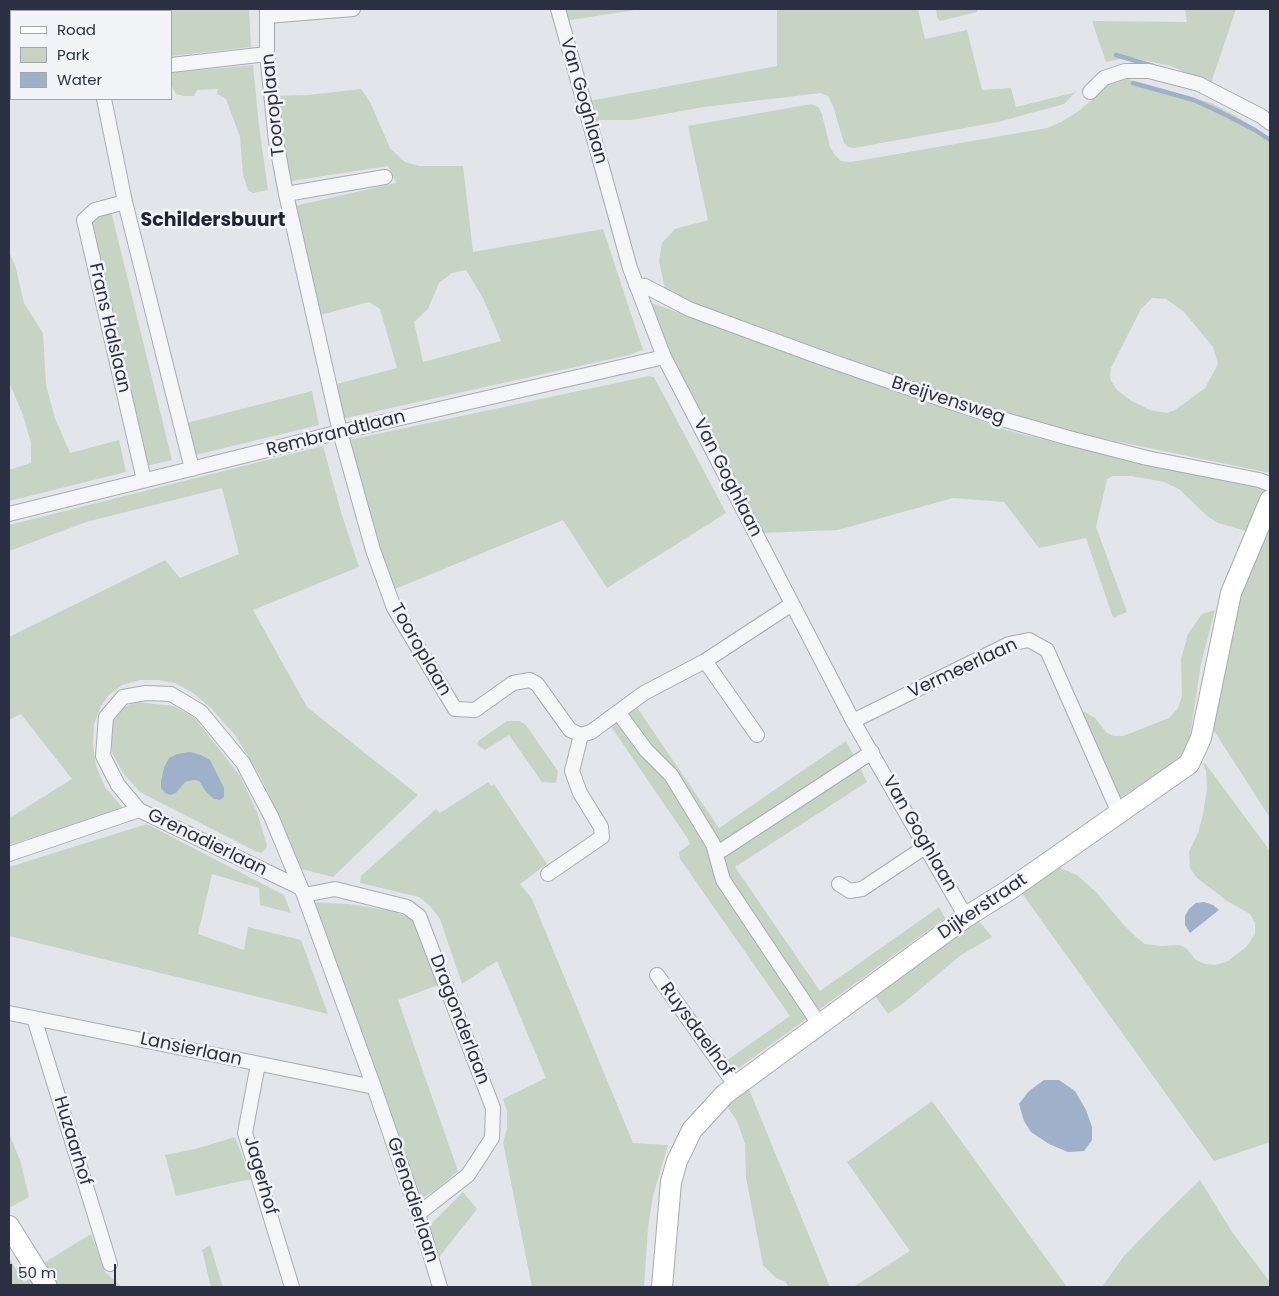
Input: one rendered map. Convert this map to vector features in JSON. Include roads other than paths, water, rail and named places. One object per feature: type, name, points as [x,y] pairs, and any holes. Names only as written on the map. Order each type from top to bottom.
[{"type":"street","name":"Tooroplaan","points":[[353,9],[267,13],[267,54],[276,141],[286,194],[340,432],[373,550],[394,608],[455,709],[475,710],[513,683],[530,680],[537,684],[570,730],[581,735]]},
{"type":"street","name":"Van Goghlaan","points":[[558,9],[630,268],[664,357],[854,721],[966,917]]},
{"type":"street","points":[[172,65],[267,54]]},
{"type":"street","points":[[1090,92],[1104,78],[1125,71],[1149,71],[1200,84],[1261,116],[1270,123]]},
{"type":"street","points":[[104,100],[126,202],[192,469]]},
{"type":"street","points":[[286,194],[385,177]]},
{"type":"street","name":"Frans Halslaan","points":[[126,202],[95,210],[84,220],[144,480]]},
{"type":"street","name":"Breijvensweg","points":[[636,285],[645,286],[690,308],[814,355],[1002,419],[1147,458],[1259,480],[1270,484]]},
{"type":"street","name":"Rembrandtlaan","points":[[9,514],[340,432],[664,357]]},
{"type":"street","name":"Dijkerstraat","points":[[662,1287],[671,1182],[677,1161],[692,1130],[725,1094],[966,917],[1009,890],[1189,764],[1201,738],[1230,593],[1270,500]]},
{"type":"street","points":[[548,874],[602,836],[601,827],[580,794],[572,771],[581,735],[591,732],[644,693],[705,661],[792,604]]},
{"type":"street","name":"Vermeerlaan","points":[[854,721],[1009,644],[1029,640],[1047,650],[1119,813]]},
{"type":"street","points":[[705,661],[757,735]]},
{"type":"street","name":"Grenadierlaan","points":[[302,892],[139,810],[118,785],[103,756],[106,717],[123,696],[146,693],[171,694],[201,712],[243,763],[271,816],[302,892],[374,1087],[418,1214],[440,1287]]},
{"type":"street","points":[[618,712],[646,750],[671,775],[713,844],[723,880],[819,1024]]},
{"type":"street","points":[[716,854],[872,752]]},
{"type":"street","points":[[9,854],[139,810]]},
{"type":"street","points":[[839,884],[850,891],[862,889],[925,847]]},
{"type":"street","name":"Dragonderlaan","points":[[302,892],[336,889],[407,907],[419,916],[493,1108],[492,1138],[468,1175],[418,1214]]},
{"type":"street","name":"Ruysdaelhof","points":[[657,975],[736,1086]]},
{"type":"street","name":"Lansierlaan","points":[[9,1013],[374,1087]]},
{"type":"street","name":"Huzaarhof","points":[[34,1018],[110,1264]]},
{"type":"street","name":"Jagerhof","points":[[258,1064],[246,1133],[292,1287]]},
{"type":"street","points":[[9,1226],[48,1287]]},
{"type":"water","points":[[190,752],[210,760],[224,788],[224,797],[220,800],[214,799],[206,792],[199,781],[185,782],[176,793],[170,795],[161,788],[164,767],[169,758],[177,754]]},
{"type":"water","points":[[1204,902],[1213,905],[1219,910],[1190,933],[1185,925],[1185,916],[1196,903]]},
{"type":"water","points":[[1044,1080],[1059,1080],[1075,1091],[1086,1110],[1092,1127],[1092,1140],[1084,1151],[1068,1152],[1049,1144],[1031,1132],[1024,1121],[1019,1104],[1029,1091]]},
{"type":"waterway","points":[[1116,55],[1153,66]]},
{"type":"waterway","points":[[1133,83],[1194,100],[1255,130],[1270,140]]},
{"type":"district","name":"Schildersbuurt","points":[[213,221]]}]
